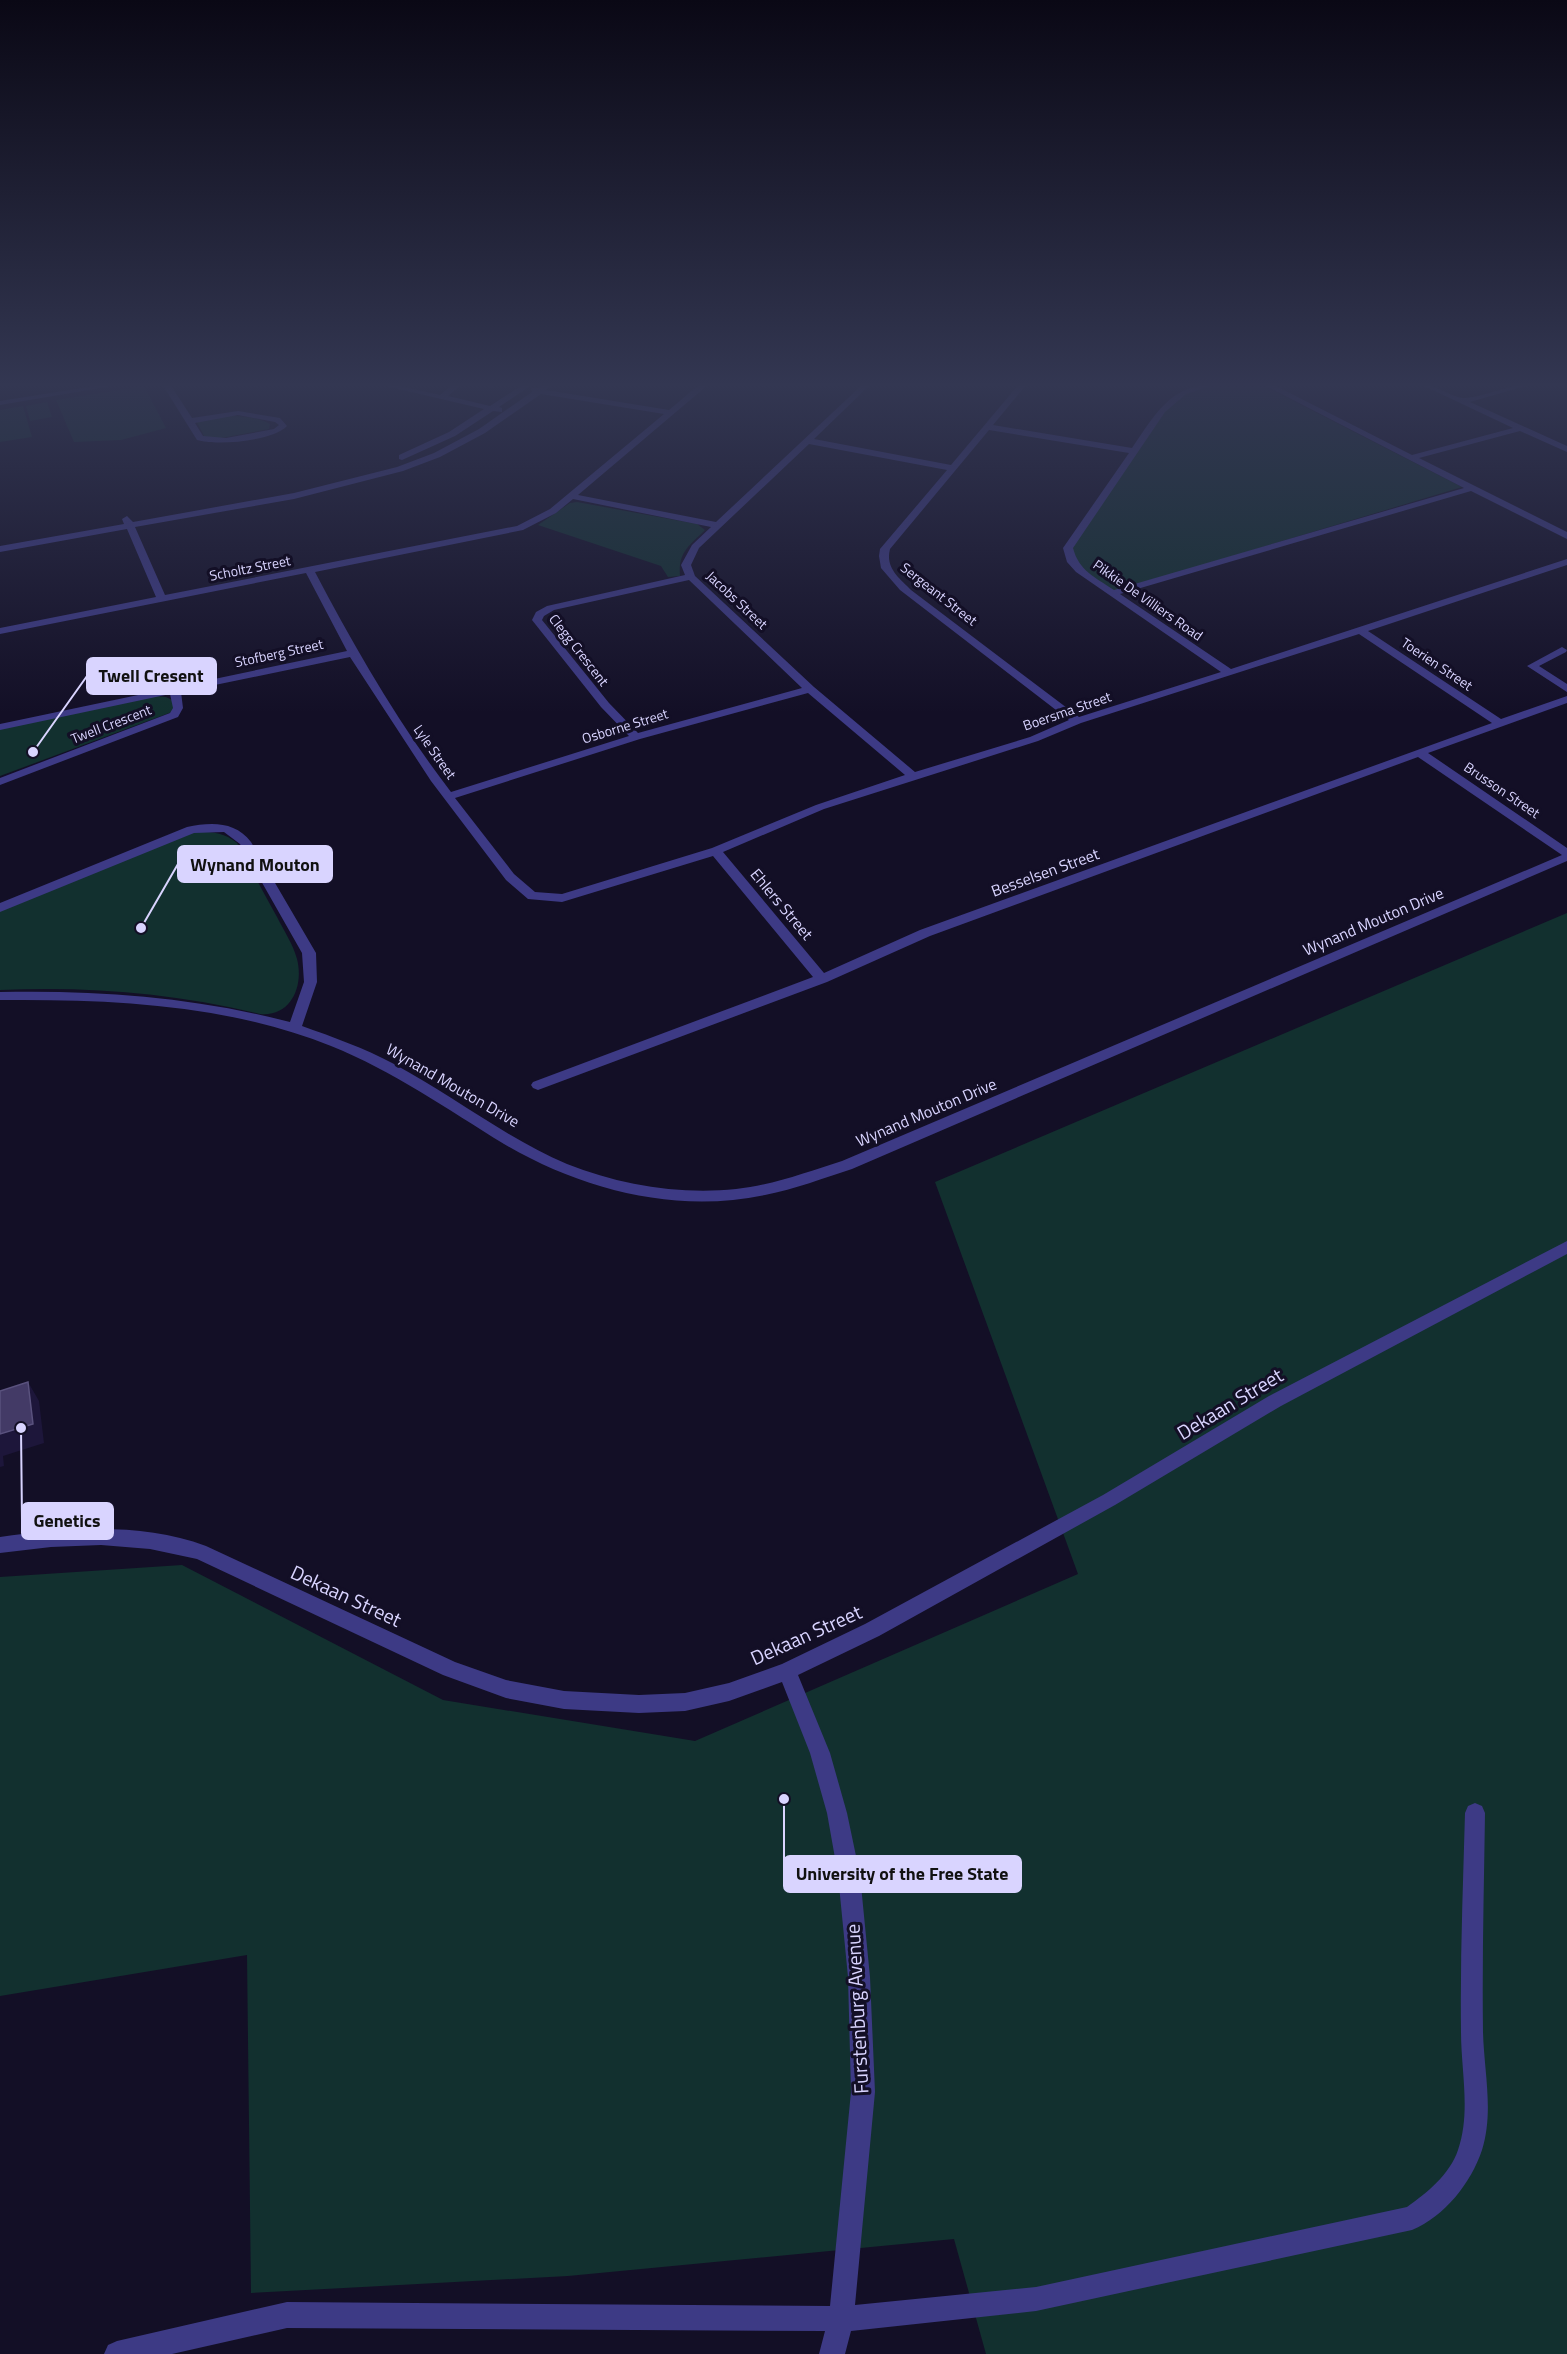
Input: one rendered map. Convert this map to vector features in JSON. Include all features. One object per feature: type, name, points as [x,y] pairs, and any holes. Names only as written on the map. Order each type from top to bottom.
[{"type":"street","points":[[0,549],[257,494]]},
{"type":"street","points":[[0,539],[305,494]]},
{"type":"street","name":"Scholtz Street","points":[[0,631],[520,528],[540,519],[575,494]]},
{"type":"street","name":"Jacobs Street","points":[[751,494],[717,525],[689,556],[686,565],[691,577],[810,689],[913,776]]},
{"type":"street","name":"Sergeant Street","points":[[931,494],[885,549],[882,557],[886,570],[908,592],[1077,721]]},
{"type":"street","name":"Pikkie De Villiers Road","points":[[1104,494],[1068,548],[1072,562],[1079,570],[1229,673]]},
{"type":"street","points":[[1113,593],[1453,494]]},
{"type":"street","points":[[1484,494],[1567,536]]},
{"type":"street","points":[[572,496],[717,525]]},
{"type":"street","points":[[128,521],[160,598]]},
{"type":"street","name":"Boersma Street","points":[[579,894],[716,851],[820,807],[1034,739],[1077,721],[1567,562]]},
{"type":"street","name":"Lyle Street","points":[[309,570],[353,653],[393,717],[510,877],[522,890],[532,896],[562,898],[579,894]]},
{"type":"street","name":"Clegg Crescent","points":[[636,737],[605,705],[537,620],[540,614],[550,608],[691,577]]},
{"type":"street","name":"Toerien Street","points":[[1360,630],[1498,722]]},
{"type":"street","points":[[1562,650],[1532,666],[1567,689]]},
{"type":"street","name":"Stofberg Street","points":[[0,727],[353,653]]},
{"type":"street","name":"Osborne Street","points":[[449,796],[636,737],[810,689]]},
{"type":"street","name":"Twell Crescent","points":[[0,782],[174,716],[178,708],[175,690]]},
{"type":"street","name":"Besselsen Street","points":[[538,1085],[822,979],[936,929],[1420,753],[1498,722],[1567,699]]},
{"type":"street","name":"Brusson Street","points":[[1420,753],[1567,853]]},
{"type":"street","points":[[0,908],[191,830],[210,827],[230,828],[238,833],[246,843],[309,953],[312,974],[309,994],[294,1028]]},
{"type":"street","name":"Ehlers Street","points":[[716,851],[822,979]]},
{"type":"street","name":"Wynand Mouton Drive","points":[[0,996],[53,995],[142,1000],[249,1016],[294,1028],[336,1043],[408,1076],[536,1155],[573,1171],[641,1190],[677,1195],[720,1195],[763,1190],[847,1165],[1567,858]]},
{"type":"street","name":"Dekaan Street","points":[[0,1545],[53,1537],[130,1538],[171,1544],[200,1552],[450,1669],[506,1689],[564,1700],[639,1704],[685,1702],[729,1692],[787,1671],[938,1596],[1171,1465],[1275,1401],[1567,1247]]},
{"type":"street","name":"Furstenburg Avenue","points":[[787,1671],[820,1753],[837,1813],[849,1875],[859,1977],[863,2092],[841,2319],[832,2354]]},
{"type":"street","points":[[117,2354],[287,2315],[841,2319],[1036,2299],[1412,2218],[1436,2202],[1455,2178],[1470,2151],[1476,2119],[1472,2034],[1475,1813]]},
{"type":"green space","points":[[1107,494],[1439,494],[1113,592],[1079,572],[1067,551]]},
{"type":"green space","points":[[577,502],[697,524],[705,530],[683,555],[680,576],[668,577],[661,566],[538,525],[570,503]]},
{"type":"green space","points":[[148,695],[166,697],[174,701],[175,709],[0,776],[0,728]]},
{"type":"green space","points":[[199,832],[219,834],[237,843],[288,938],[297,959],[299,979],[293,998],[287,1005],[271,1014],[260,1014],[195,1001],[131,993],[66,989],[0,990],[0,907],[180,834]]},
{"type":"green space","points":[[1567,913],[1567,2354],[986,2354],[954,2239],[568,2276],[251,2293],[247,1955],[0,1996],[0,1577],[182,1565],[443,1700],[695,1741],[1078,1574],[935,1182]]},
{"type":"building","points":[[28,1382],[33,1424],[0,1434],[0,1391]]},
{"type":"place","name":"Twell Cresent","points":[[33,752]]},
{"type":"place","name":"Wynand Mouton","points":[[141,928]]},
{"type":"place","name":"Genetics","points":[[21,1428]]},
{"type":"place","name":"University of the Free State","points":[[784,1799]]}]
